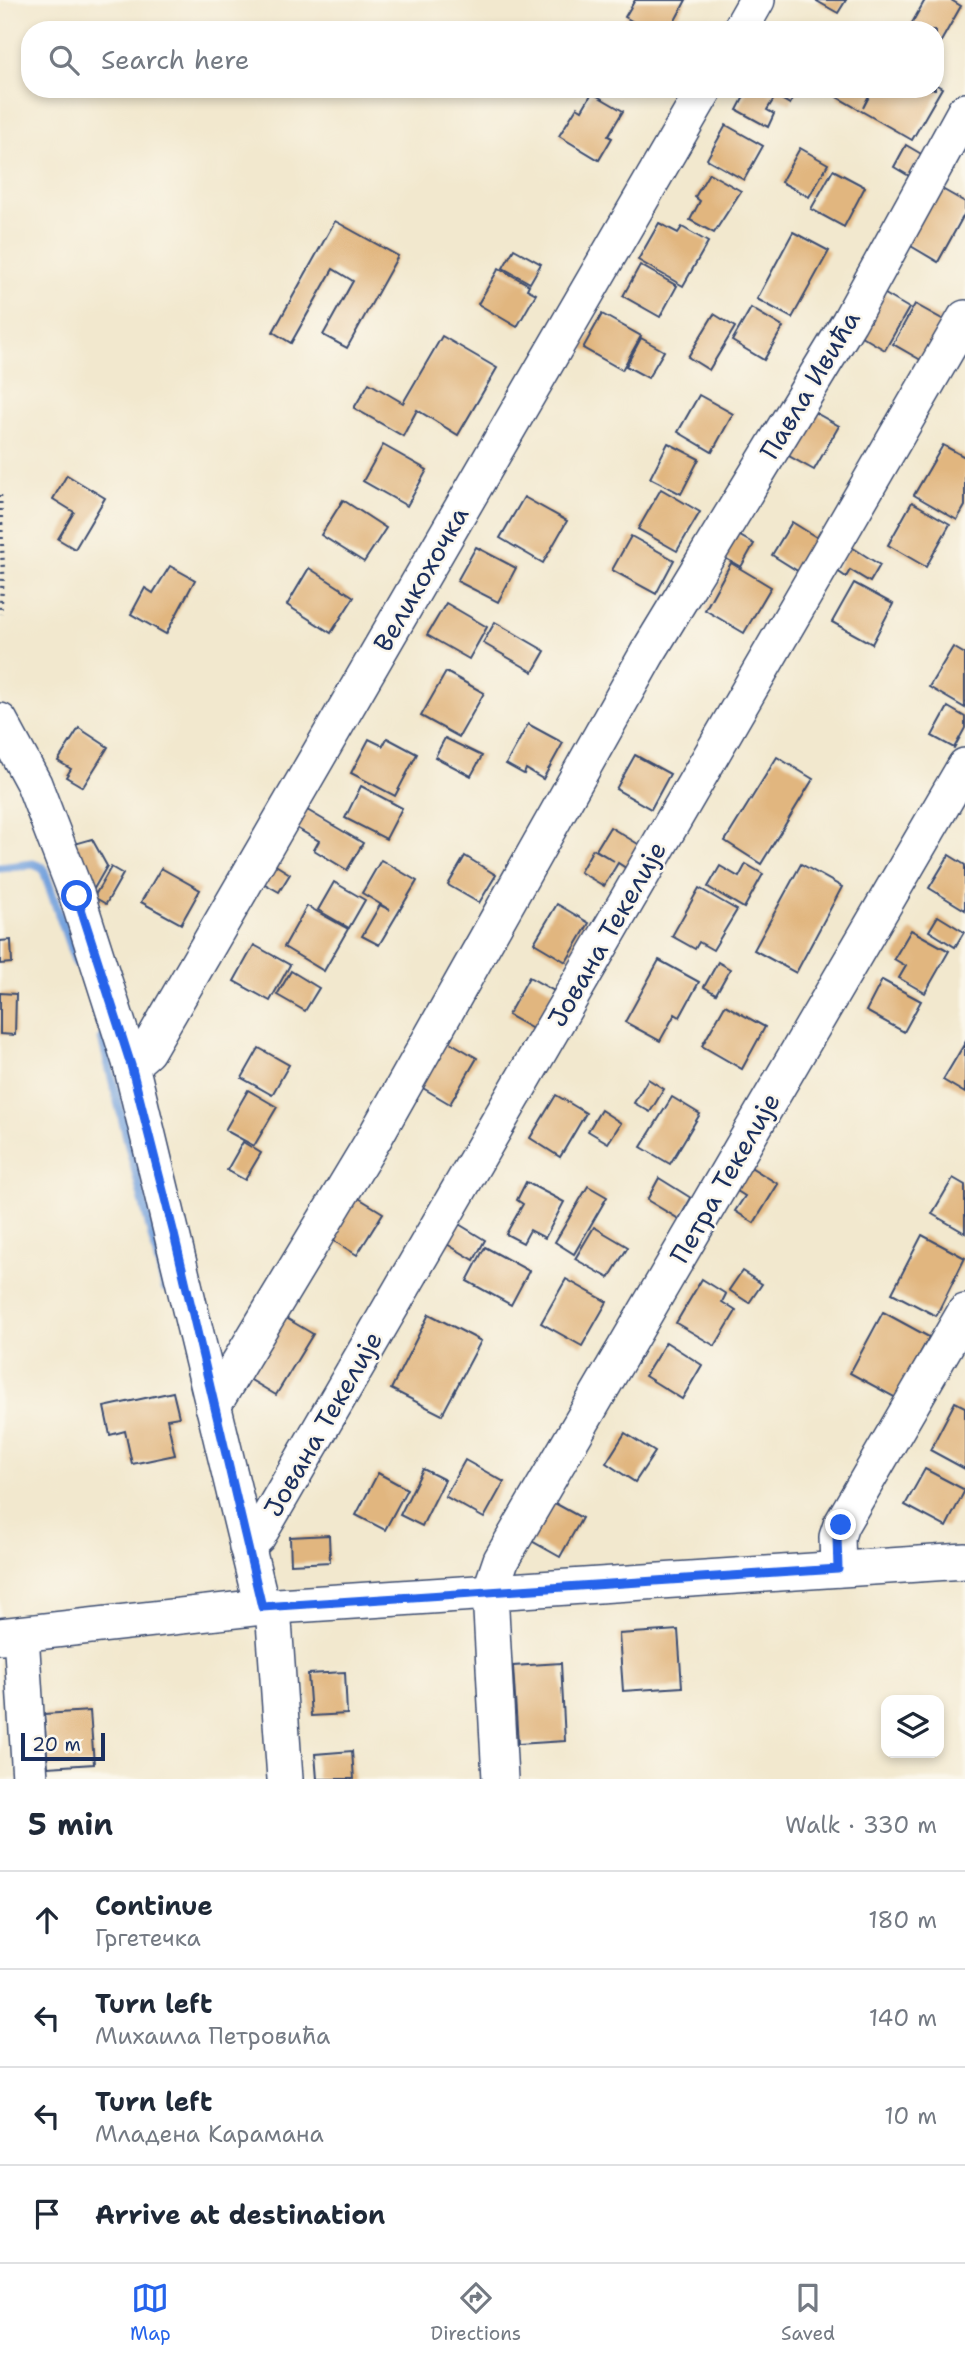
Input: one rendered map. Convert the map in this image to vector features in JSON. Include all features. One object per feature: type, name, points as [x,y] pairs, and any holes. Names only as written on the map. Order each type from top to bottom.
[{"type":"street","points":[[745,21],[757,0]]},
{"type":"street","name":"Великохочка","points":[[131,1065],[147,1051],[700,98]]},
{"type":"street","name":"Павла Ивића","points":[[213,1406],[375,1137],[647,654],[849,322],[965,111]]},
{"type":"street","name":"Јована Текелије","points":[[247,1548],[258,1536],[965,318]]},
{"type":"street","points":[[0,721],[34,784],[77,896],[131,1065],[174,1234],[247,1548],[268,1607],[285,1779]]},
{"type":"street","name":"Петра Текелије","points":[[490,1592],[501,1560],[965,766]]},
{"type":"street","points":[[838,1569],[837,1537],[841,1525],[965,1312]]},
{"type":"street","points":[[30,1779],[10,1635],[268,1607],[965,1561]]},
{"type":"street","points":[[490,1592],[500,1779]]},
{"type":"path","points":[[0,495],[3,574],[0,614]]},
{"type":"building","points":[[635,0],[686,0],[675,21],[632,21],[625,17]]},
{"type":"building","points":[[815,0],[846,0],[838,13]]},
{"type":"building","points":[[925,0],[951,0],[961,6],[944,36],[944,21],[913,21]]},
{"type":"building","points":[[589,98],[601,98],[623,111],[608,136],[612,138],[599,160],[559,136],[577,107],[582,110]]},
{"type":"building","points":[[743,98],[774,98],[767,110],[774,114],[768,127],[737,110]]},
{"type":"building","points":[[780,98],[793,98],[790,104]]},
{"type":"building","points":[[839,98],[868,98],[863,108],[868,98],[936,98],[912,140]]},
{"type":"building","points":[[726,125],[763,146],[744,180],[707,159]]},
{"type":"building","points":[[906,145],[923,155],[911,177],[894,167]]},
{"type":"building","points":[[800,148],[828,164],[809,197],[781,182]]},
{"type":"building","points":[[833,170],[865,187],[844,227],[811,209]]},
{"type":"building","points":[[709,173],[741,191],[714,233],[690,220],[700,201],[695,197]]},
{"type":"building","points":[[935,185],[965,202],[965,213],[938,262],[904,242]]},
{"type":"building","points":[[335,221],[398,256],[347,348],[323,335],[353,281],[333,269],[291,343],[273,332]]},
{"type":"building","points":[[659,223],[678,233],[682,227],[708,242],[683,286],[638,260]]},
{"type":"building","points":[[793,232],[829,251],[792,318],[757,299]]},
{"type":"building","points":[[514,249],[541,264],[530,283],[503,268]]},
{"type":"building","points":[[640,265],[677,286],[660,317],[623,296]]},
{"type":"building","points":[[499,268],[529,285],[527,289],[536,294],[517,327],[478,304]]},
{"type":"building","points":[[880,291],[909,308],[885,350],[856,333]]},
{"type":"building","points":[[915,304],[949,323],[926,363],[893,344]]},
{"type":"building","points":[[751,308],[783,327],[764,360],[732,341]]},
{"type":"building","points":[[602,314],[641,336],[622,370],[583,348]]},
{"type":"building","points":[[714,314],[735,327],[709,370],[688,357]]},
{"type":"building","points":[[442,336],[497,368],[458,435],[417,410],[403,436],[354,408],[369,383],[403,403]]},
{"type":"building","points":[[641,338],[664,351],[648,378],[626,366]]},
{"type":"building","points":[[699,395],[733,414],[712,452],[678,432]]},
{"type":"building","points":[[805,407],[839,426],[814,470],[780,451]]},
{"type":"building","points":[[668,443],[699,459],[681,494],[650,478]]},
{"type":"building","points":[[383,445],[427,470],[407,506],[363,481]]},
{"type":"building","points":[[943,445],[965,457],[965,506],[957,520],[914,495]]},
{"type":"building","points":[[67,475],[105,498],[75,549],[58,539],[74,512],[53,499]]},
{"type":"building","points":[[661,489],[700,512],[677,551],[638,529]]},
{"type":"building","points":[[524,497],[567,521],[543,563],[500,538]]},
{"type":"building","points":[[343,500],[386,528],[364,562],[321,535]]},
{"type":"building","points":[[912,502],[950,524],[926,567],[888,545]]},
{"type":"building","points":[[792,522],[824,542],[804,575],[772,555]]},
{"type":"building","points":[[731,531],[754,544],[741,567],[718,554]]},
{"type":"building","points":[[631,536],[674,560],[656,594],[612,570]]},
{"type":"building","points":[[850,546],[880,565],[870,582],[850,570],[846,577],[836,570]]},
{"type":"building","points":[[476,547],[516,568],[498,602],[457,581]]},
{"type":"building","points":[[731,563],[771,587],[744,633],[705,610]]},
{"type":"building","points":[[170,566],[195,580],[166,634],[131,614],[145,588],[153,593]]},
{"type":"building","points":[[309,568],[354,597],[331,633],[287,605]]},
{"type":"building","points":[[854,583],[893,604],[872,644],[832,622]]},
{"type":"building","points":[[446,603],[487,627],[469,659],[427,635]]},
{"type":"building","points":[[495,622],[545,651],[533,672],[483,643]]},
{"type":"building","points":[[953,647],[965,654],[965,708],[929,687]]},
{"type":"building","points":[[446,672],[484,693],[459,737],[421,716]]},
{"type":"building","points":[[948,707],[965,717],[965,728],[954,748],[932,736]]},
{"type":"building","points":[[528,724],[563,743],[543,779],[526,769],[524,774],[506,764]]},
{"type":"building","points":[[79,728],[108,747],[83,787],[66,777],[71,769],[58,761]]},
{"type":"building","points":[[387,738],[417,754],[395,796],[351,773],[369,739],[383,746]]},
{"type":"building","points":[[445,738],[482,756],[471,776],[435,757]]},
{"type":"building","points":[[635,755],[670,774],[651,809],[616,789]]},
{"type":"building","points":[[777,757],[813,779],[761,864],[725,841]]},
{"type":"building","points":[[361,786],[402,808],[386,839],[345,818]]},
{"type":"building","points":[[302,807],[363,843],[347,870],[314,850],[319,841],[291,825]]},
{"type":"building","points":[[610,827],[643,847],[629,870],[618,863],[604,886],[580,872],[593,849],[614,861],[596,850]]},
{"type":"building","points":[[92,839],[107,866],[91,894],[71,845]]},
{"type":"building","points":[[949,855],[965,865],[965,910],[929,888]]},
{"type":"building","points":[[465,856],[496,875],[479,903],[448,885]]},
{"type":"building","points":[[381,860],[417,881],[379,945],[362,936],[380,905],[390,910],[362,893]]},
{"type":"building","points":[[269,861],[290,874],[279,892],[258,880]]},
{"type":"building","points":[[746,864],[763,874],[744,908],[708,887],[720,866],[739,877]]},
{"type":"building","points":[[801,864],[842,887],[796,973],[754,950]]},
{"type":"building","points":[[111,867],[123,874],[106,904],[94,897]]},
{"type":"building","points":[[161,868],[200,890],[181,924],[141,902]]},
{"type":"building","points":[[334,882],[365,900],[349,928],[318,910]]},
{"type":"building","points":[[699,888],[737,910],[713,950],[699,942],[695,949],[672,936]]},
{"type":"building","points":[[557,904],[589,923],[566,962],[534,943]]},
{"type":"building","points":[[307,906],[348,929],[324,971],[284,947]]},
{"type":"building","points":[[938,916],[964,932],[955,947],[929,931]]},
{"type":"building","points":[[911,930],[949,951],[925,993],[899,978],[906,966],[894,959]]},
{"type":"building","points":[[11,940],[12,963],[0,964],[0,941]]},
{"type":"building","points":[[254,945],[290,965],[270,1001],[234,981]]},
{"type":"building","points":[[659,960],[699,982],[680,1017],[675,1014],[660,1041],[625,1022]]},
{"type":"building","points":[[718,962],[730,969],[716,994],[704,987]]},
{"type":"building","points":[[291,971],[319,988],[305,1011],[277,995]]},
{"type":"building","points":[[529,977],[554,991],[533,1029],[508,1015]]},
{"type":"building","points":[[882,980],[921,1001],[904,1032],[866,1011]]},
{"type":"building","points":[[0,993],[16,994],[15,1035],[0,1034]]},
{"type":"building","points":[[725,1005],[765,1027],[742,1069],[702,1046]]},
{"type":"building","points":[[443,1038],[477,1058],[450,1104],[416,1084]]},
{"type":"building","points":[[965,1043],[965,1093],[943,1080]]},
{"type":"building","points":[[259,1048],[289,1065],[272,1095],[242,1078]]},
{"type":"building","points":[[648,1079],[664,1089],[650,1112],[634,1103]]},
{"type":"building","points":[[248,1090],[277,1107],[254,1146],[225,1130]]},
{"type":"building","points":[[556,1095],[586,1113],[560,1157],[530,1138]]},
{"type":"building","points":[[672,1097],[700,1114],[670,1164],[641,1147]]},
{"type":"building","points":[[601,1110],[621,1123],[608,1143],[588,1131]]},
{"type":"building","points":[[243,1142],[261,1153],[245,1180],[227,1170]]},
{"type":"building","points":[[749,1166],[778,1184],[754,1223],[735,1211],[745,1196],[734,1189]]},
{"type":"building","points":[[659,1178],[691,1198],[679,1219],[647,1200]]},
{"type":"building","points":[[953,1178],[965,1185],[965,1233],[932,1214]]},
{"type":"building","points":[[526,1182],[564,1202],[545,1238],[530,1230],[523,1243],[506,1234],[523,1204],[517,1200]]},
{"type":"building","points":[[588,1186],[607,1197],[574,1254],[555,1242]]},
{"type":"building","points":[[352,1194],[383,1213],[357,1255],[326,1236]]},
{"type":"building","points":[[457,1223],[485,1240],[474,1260],[445,1243]]},
{"type":"building","points":[[594,1227],[628,1247],[609,1278],[575,1259]]},
{"type":"building","points":[[922,1235],[965,1258],[936,1316],[892,1293]]},
{"type":"building","points":[[485,1247],[529,1271],[511,1305],[467,1281]]},
{"type":"building","points":[[742,1271],[762,1284],[749,1303],[729,1290]]},
{"type":"building","points":[[566,1279],[607,1302],[582,1346],[541,1323]]},
{"type":"building","points":[[702,1279],[726,1294],[722,1302],[736,1311],[715,1346],[676,1323]]},
{"type":"building","points":[[883,1312],[929,1337],[896,1398],[850,1373]]},
{"type":"building","points":[[429,1314],[481,1341],[442,1415],[391,1389]]},
{"type":"building","points":[[281,1315],[313,1334],[276,1395],[244,1376]]},
{"type":"building","points":[[666,1342],[702,1365],[682,1399],[645,1376]]},
{"type":"building","points":[[173,1392],[179,1417],[167,1419],[175,1455],[132,1464],[125,1431],[110,1435],[104,1407]]},
{"type":"building","points":[[955,1402],[965,1407],[965,1469],[930,1450]]},
{"type":"building","points":[[625,1433],[655,1452],[635,1482],[606,1463]]},
{"type":"building","points":[[465,1460],[504,1482],[484,1518],[445,1496]]},
{"type":"building","points":[[423,1469],[445,1480],[422,1526],[400,1515]]},
{"type":"building","points":[[925,1469],[965,1490],[946,1527],[905,1505]]},
{"type":"building","points":[[378,1473],[407,1489],[385,1530],[356,1515]]},
{"type":"building","points":[[551,1501],[582,1518],[560,1557],[530,1540]]},
{"type":"building","points":[[329,1535],[330,1562],[291,1564],[290,1537]]},
{"type":"building","points":[[678,1630],[682,1687],[623,1691],[619,1634]]},
{"type":"building","points":[[561,1663],[565,1741],[518,1744],[513,1666]]},
{"type":"building","points":[[345,1672],[347,1714],[311,1716],[308,1674]]},
{"type":"building","points":[[90,1711],[94,1764],[48,1767],[44,1714]]},
{"type":"building","points":[[352,1751],[354,1779],[317,1779],[315,1754]]},
{"type":"waterway","points":[[0,868],[33,864],[43,868],[76,963]]},
{"type":"waterway","points":[[102,1038],[165,1288]]},
{"type":"route","points":[[77,896],[131,1065],[262,1607],[838,1569],[837,1537],[841,1525]]}]
